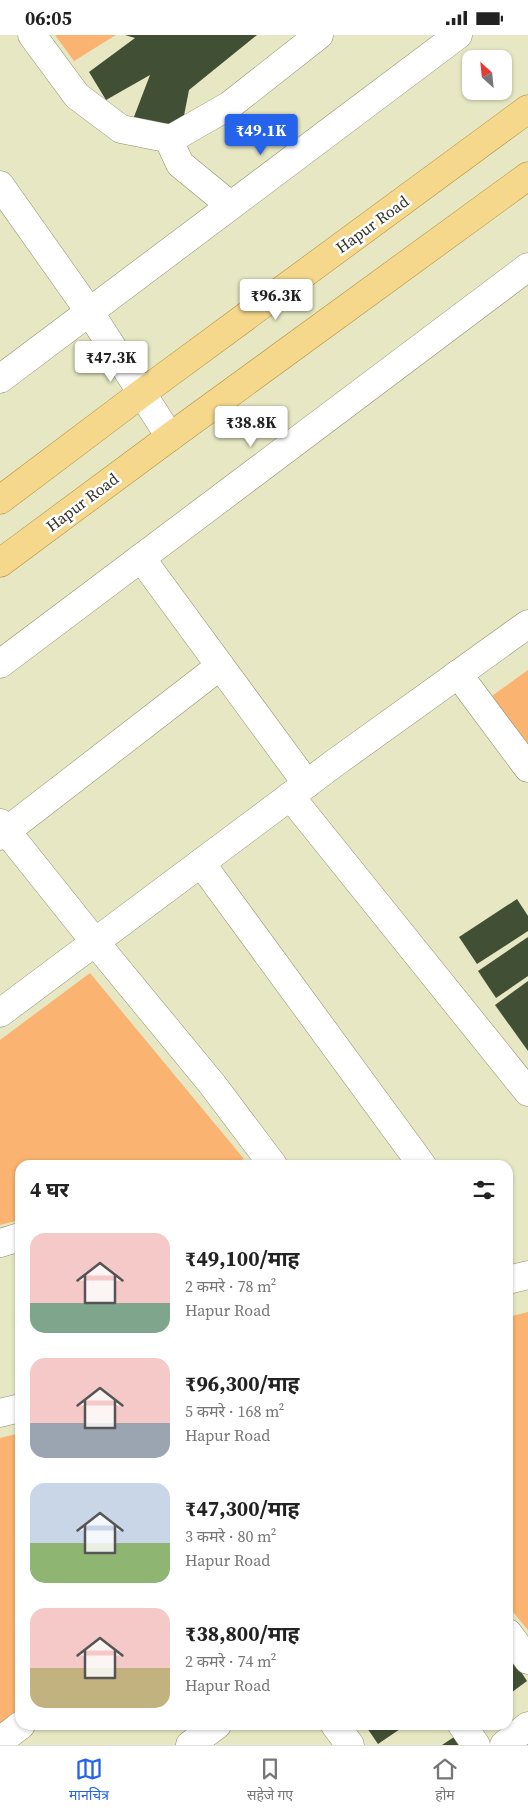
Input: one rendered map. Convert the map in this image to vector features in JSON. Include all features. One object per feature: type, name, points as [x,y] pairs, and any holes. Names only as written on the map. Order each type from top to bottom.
[{"type":"main road","name":"Hapur Road","points":[[0,500],[528,109]]},
{"type":"main road","name":"Hapur Road","points":[[0,563],[528,175]]},
{"type":"street","points":[[32,35],[77,96],[121,129],[168,139],[230,105],[319,35]]},
{"type":"street","points":[[0,379],[93,318],[230,205],[458,35]]},
{"type":"street","points":[[168,139],[180,163],[230,205]]},
{"type":"street","points":[[0,185],[115,350],[170,437]]},
{"type":"street","points":[[0,664],[528,267]]},
{"type":"street","points":[[141,558],[220,666],[299,790],[528,1092]]},
{"type":"street","points":[[0,1013],[299,790],[528,624]]},
{"type":"street","points":[[220,666],[2,830],[212,1084],[269,1160]]},
{"type":"street","points":[[458,674],[528,768]]},
{"type":"street","points":[[201,863],[418,1160]]},
{"type":"street","points":[[0,1243],[15,1238]]},
{"type":"street","points":[[513,1279],[528,1275]]},
{"type":"street","points":[[0,1413],[15,1409]]},
{"type":"street","points":[[504,1745],[528,1726]]},
{"type":"street","points":[[0,1741],[15,1730]]},
{"type":"street","points":[[190,1745],[211,1730]]},
{"type":"street","points":[[339,1730],[350,1745]]},
{"type":"street","points":[[466,1730],[476,1745]]},
{"type":"shaded area","points":[[55,35],[116,35],[74,61]]},
{"type":"shaded area","points":[[528,670],[528,750],[489,698]]},
{"type":"shaded area","points":[[90,973],[244,1159],[15,1160],[15,1221],[0,1225],[0,1040]]},
{"type":"shaded area","points":[[528,1312],[528,1630],[513,1612],[513,1316]]},
{"type":"shaded area","points":[[15,1434],[15,1721],[0,1732],[0,1438]]},
{"type":"building","points":[[125,35],[257,35],[189,90],[181,131],[132,122],[150,75],[106,100],[89,72],[135,38]]},
{"type":"building","points":[[517,899],[528,916],[528,931],[477,964],[459,937]]},
{"type":"building","points":[[528,937],[528,976],[496,998],[478,971]]},
{"type":"building","points":[[528,981],[528,1051],[495,1005]]},
{"type":"building","points":[[513,1660],[527,1681],[513,1691]]},
{"type":"building","points":[[368,1730],[399,1730],[378,1744]]},
{"type":"building","points":[[460,1733],[468,1745],[442,1745]]}]
